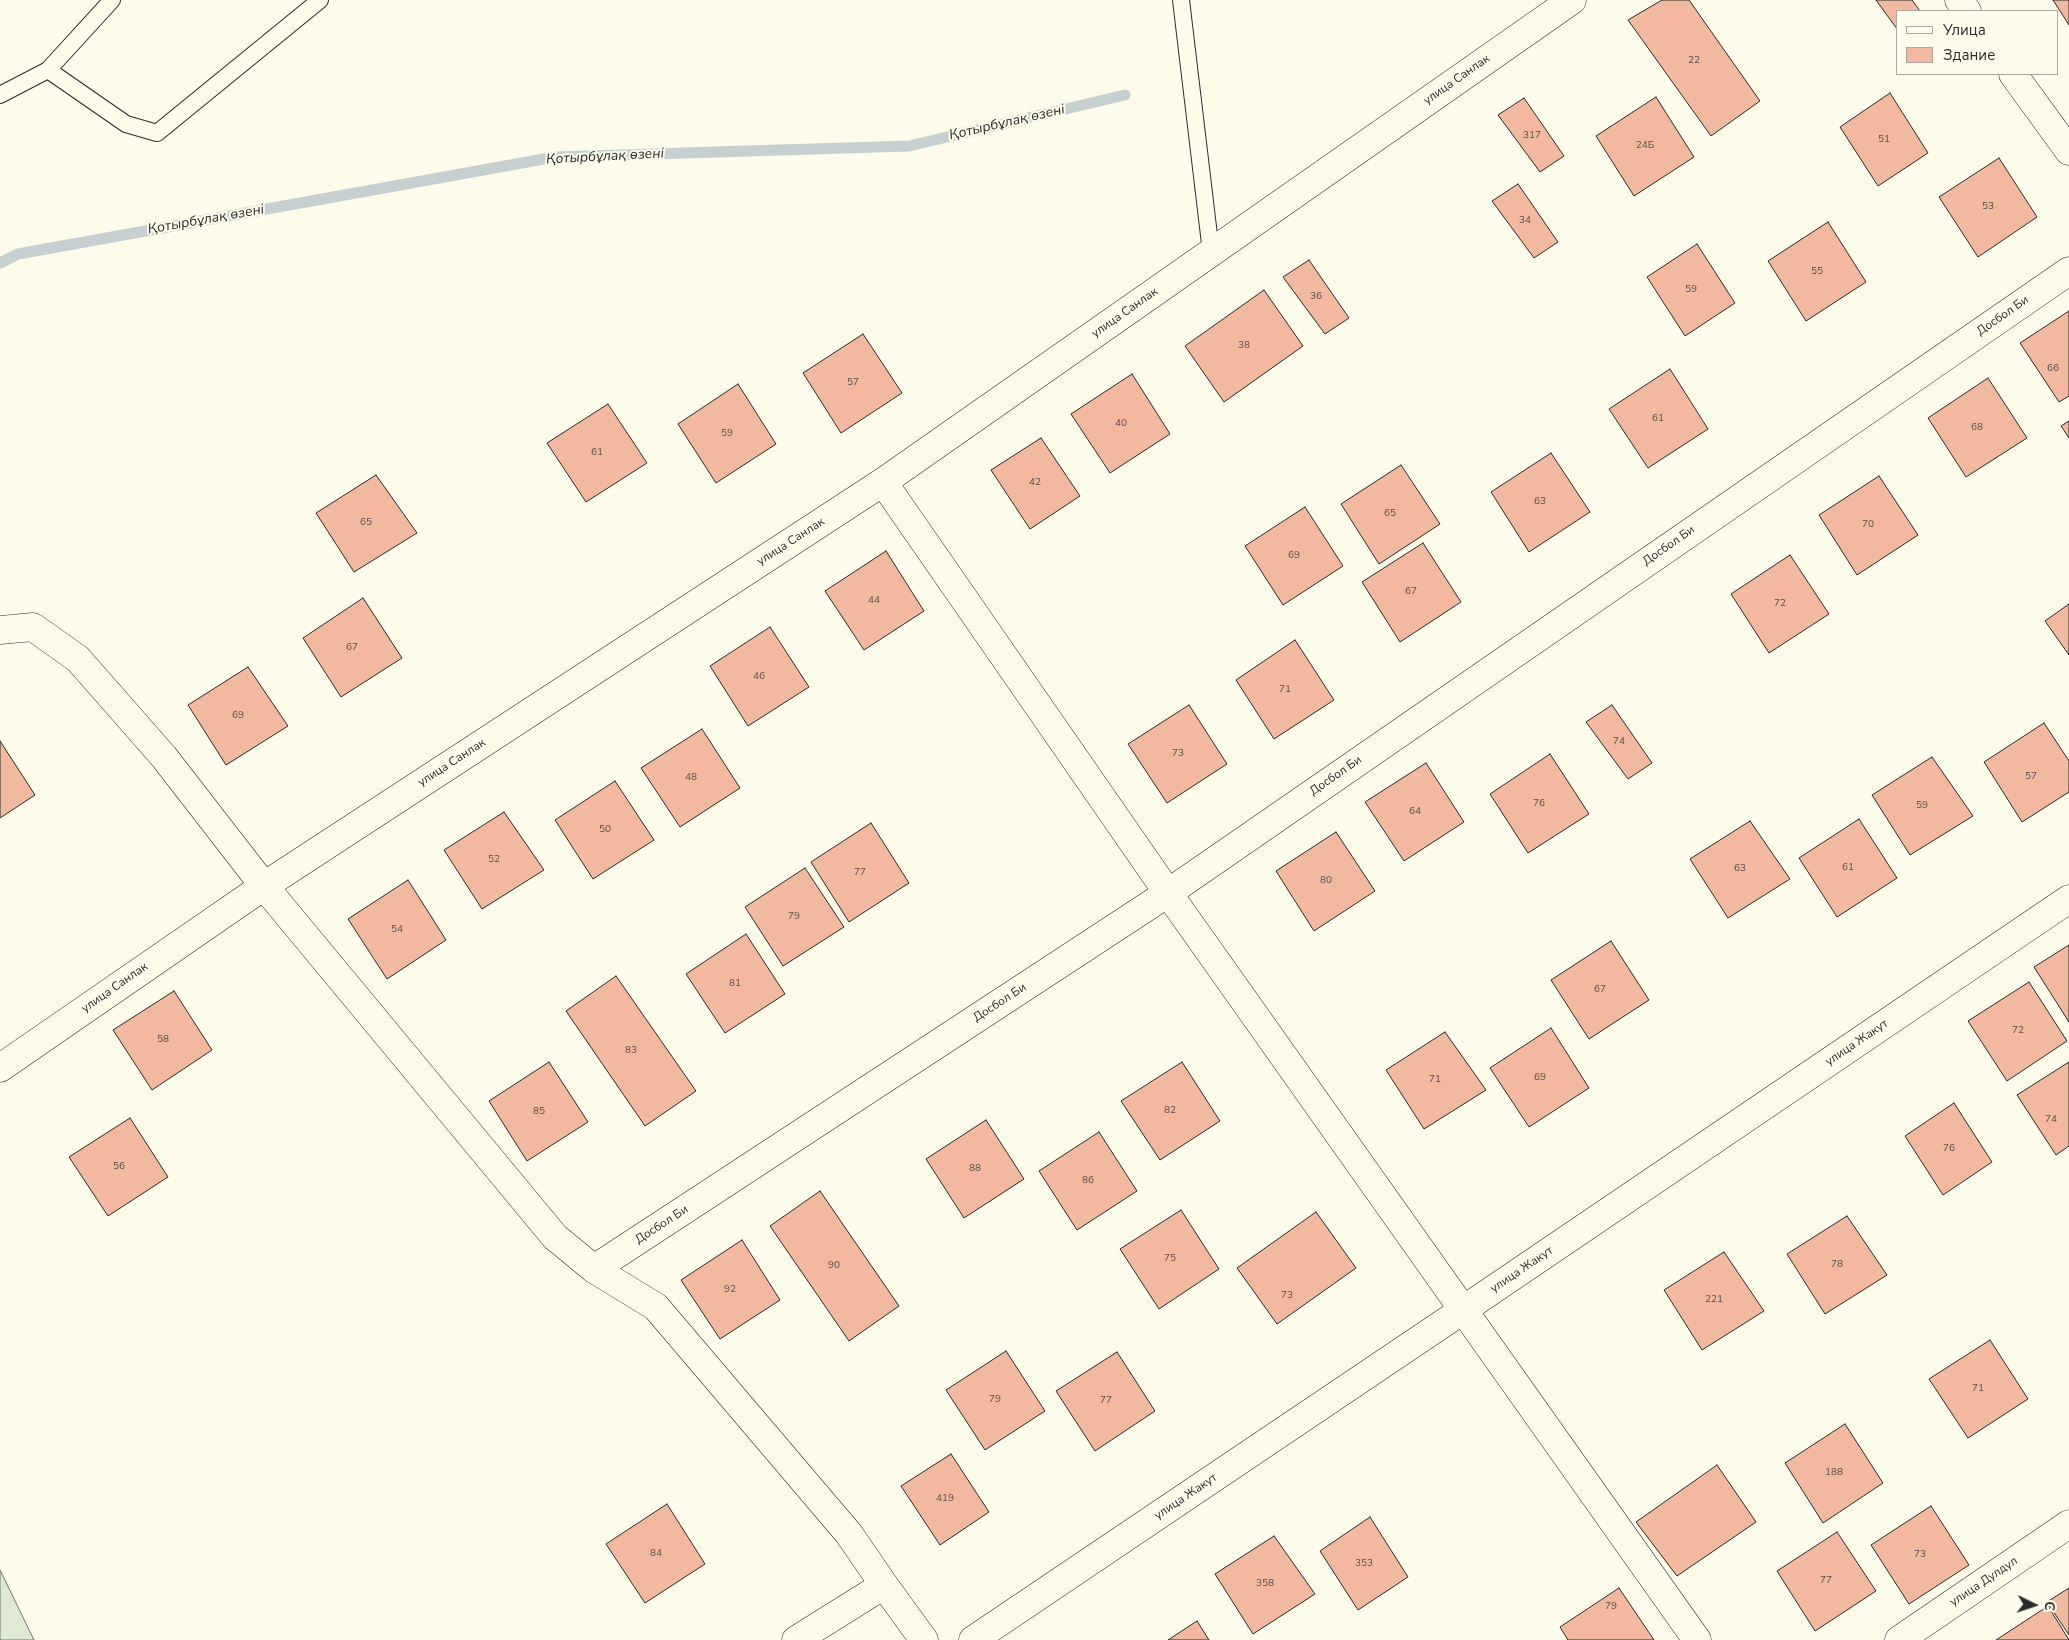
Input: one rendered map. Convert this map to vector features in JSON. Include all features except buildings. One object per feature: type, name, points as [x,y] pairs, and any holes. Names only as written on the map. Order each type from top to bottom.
[{"type":"street","name":"улица Санлак","points":[[0,1068],[264,886],[883,482],[1572,0]]},
{"type":"street","points":[[1959,0],[1967,10]]},
{"type":"street","points":[[2014,75],[2069,151]]},
{"type":"street","name":"Досбол Би","points":[[594,1269],[1168,893],[2069,271]]},
{"type":"street","points":[[883,482],[1168,893],[1697,1640]]},
{"type":"street","points":[[0,630],[33,627],[78,659],[164,757],[264,886],[555,1237],[594,1269],[656,1307],[849,1534],[924,1640]]},
{"type":"street","name":"улица Жакут","points":[[973,1640],[2069,899]]},
{"type":"street","name":"улица Дулдул","points":[[1900,1640],[2069,1524]]},
{"type":"street","points":[[796,1640],[884,1585]]},
{"type":"lane","points":[[0,95],[48,70],[112,0]]},
{"type":"lane","points":[[48,70],[126,124],[157,133],[320,0]]},
{"type":"lane","points":[[1181,0],[1211,252]]},
{"type":"green space","points":[[0,1570],[34,1640],[0,1640]]},
{"type":"waterway","name":"Қотырбұлақ өзені","points":[[0,263],[18,254],[555,157],[909,146],[1125,95]]}]
